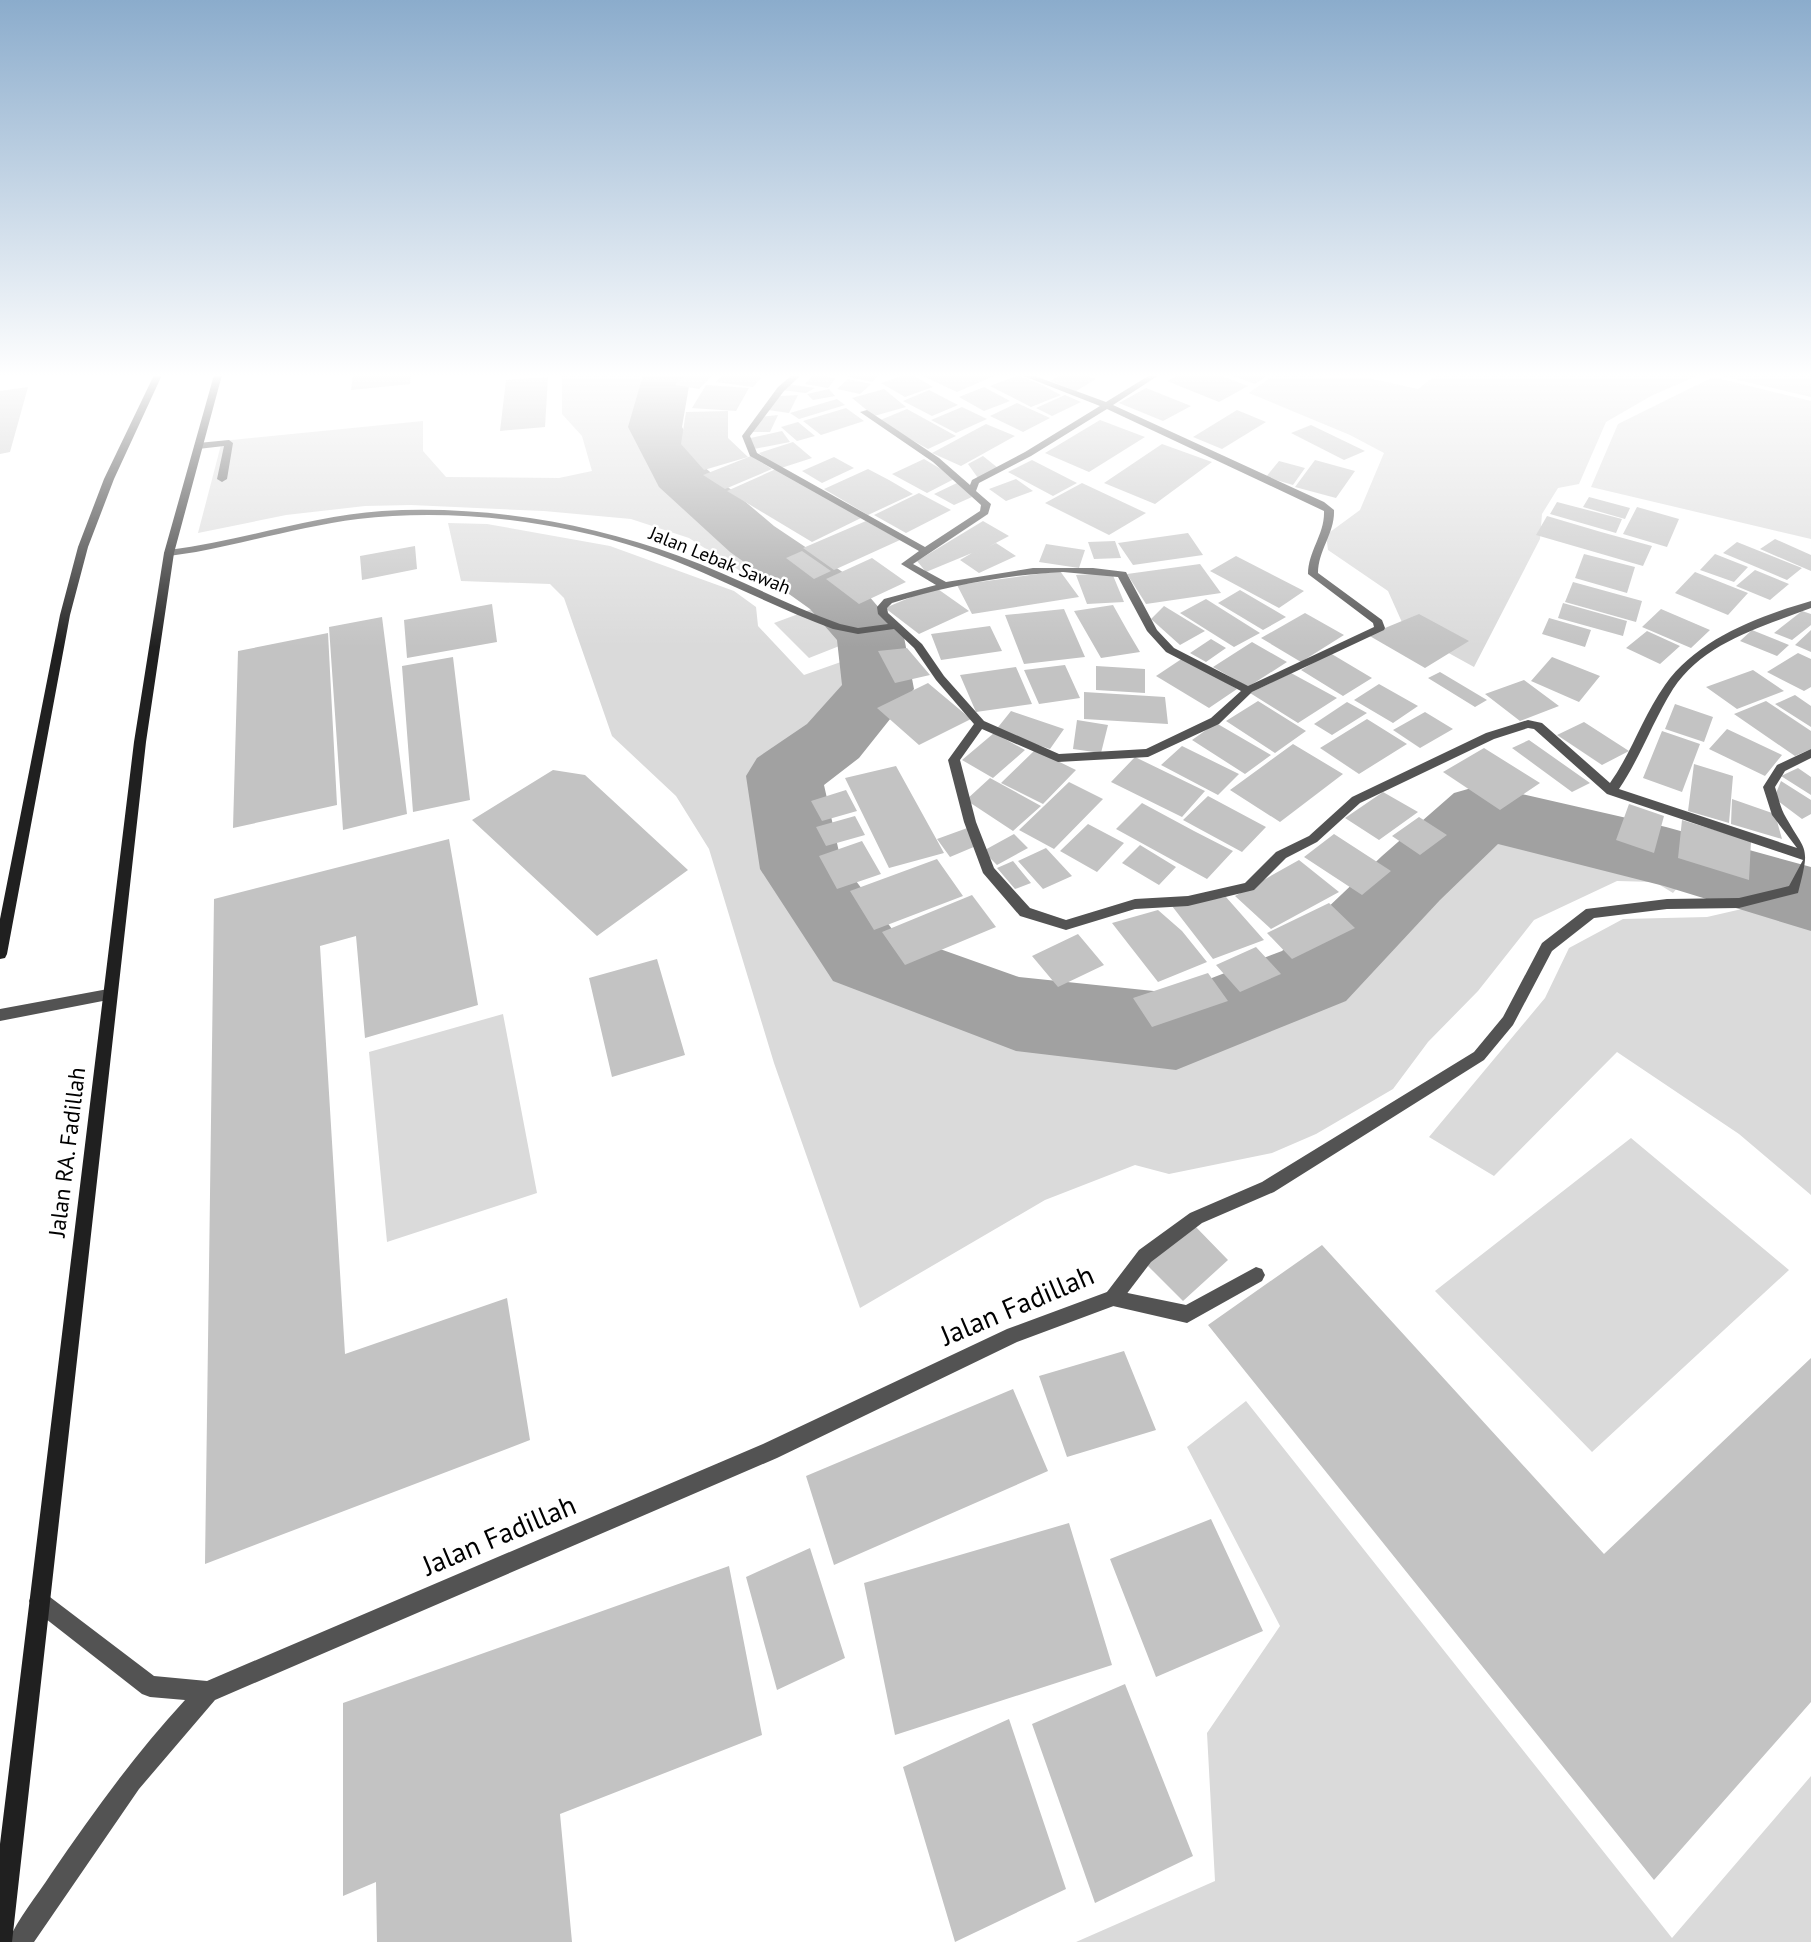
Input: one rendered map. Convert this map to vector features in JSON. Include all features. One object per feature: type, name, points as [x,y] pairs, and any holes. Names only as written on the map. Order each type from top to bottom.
[{"type":"main road","points":[[0,954],[65,615],[83,547],[115,466]]},
{"type":"main road","name":"Jalan RA. Fadillah","points":[[0,1942],[139,742],[169,553],[193,466]]},
{"type":"street","points":[[222,479],[225,466]]},
{"type":"street","points":[[774,466],[927,552]]},
{"type":"street","points":[[940,466],[973,489],[986,504],[985,512],[905,564],[942,584]]},
{"type":"street","points":[[973,489],[975,482],[1003,466]]},
{"type":"street","points":[[1235,466],[1329,510],[1331,522],[1312,565],[1313,574],[1377,622],[1380,628],[1248,690],[1215,721],[1148,753],[1058,758],[980,724],[940,678],[918,646],[883,614],[885,603],[942,584],[1029,572],[1087,568],[1122,574],[1152,631],[1170,650],[1248,690]]},
{"type":"street","name":"Jalan Lebak Sawah","points":[[169,553],[381,514],[465,514],[538,523],[641,545],[823,622],[858,631],[895,626]]},
{"type":"street","points":[[1611,791],[1624,774],[1670,686],[1689,662],[1715,643],[1811,604]]},
{"type":"street","points":[[980,724],[954,760],[970,822],[988,870],[1025,912],[1066,925],[1135,904],[1188,901],[1249,887],[1281,855],[1312,839],[1356,800],[1490,736],[1528,724],[1538,726],[1611,791],[1811,858]]},
{"type":"street","points":[[1811,754],[1781,768],[1769,787],[1778,815],[1811,858]]},
{"type":"street","name":"Jalan Fadillah","points":[[20,1942],[86,1843],[160,1742],[207,1692],[770,1451],[1013,1335],[1113,1298],[1145,1256],[1196,1218],[1268,1186],[1479,1056],[1508,1021],[1547,947],[1591,913],[1667,904],[1739,903],[1769,898],[1793,890],[1811,858]]},
{"type":"street","points":[[0,1015],[108,995]]},
{"type":"street","points":[[1113,1298],[1187,1314],[1256,1275]]},
{"type":"street","name":"Jalan Fadillah","points":[[39,1601],[150,1686],[207,1692]]},
{"type":"shaded area","points":[[216,466],[436,466],[446,477],[559,478],[592,471],[590,466],[655,466],[679,502],[713,534],[751,560],[791,582],[748,576],[689,538],[631,519],[544,511],[411,505],[365,506],[286,515],[198,533]]},
{"type":"shaded area","points":[[1379,466],[1587,466],[1579,484],[1558,488],[1542,514],[1540,539],[1474,667],[1405,629],[1388,591],[1328,550],[1326,535],[1360,510]]},
{"type":"shaded area","points":[[1600,466],[1811,466],[1811,539],[1591,487]]},
{"type":"shaded area","points":[[448,523],[487,524],[610,546],[734,591],[756,607],[758,626],[804,675],[855,657],[855,677],[850,693],[841,707],[815,730],[768,760],[764,811],[777,863],[839,963],[900,998],[1072,1042],[1157,1051],[1203,1049],[1278,1018],[1306,1013],[1351,990],[1425,915],[1452,875],[1493,839],[1599,853],[1691,871],[1673,893],[1655,882],[1617,881],[1534,920],[1478,991],[1428,1042],[1393,1089],[1316,1134],[1272,1153],[1169,1174],[1135,1165],[1045,1200],[860,1308],[774,1063],[709,849],[676,796],[612,736],[564,598],[550,584],[461,581]]},
{"type":"shaded area","points":[[812,609],[847,643],[809,658],[774,623]]},
{"type":"shaded area","points":[[1781,900],[1811,909],[1811,1195],[1739,1134],[1617,1052],[1494,1176],[1429,1137],[1545,998],[1569,948],[1623,919],[1707,917]]},
{"type":"shaded area","points":[[503,1014],[537,1193],[387,1242],[369,1052]]},
{"type":"shaded area","points":[[1631,1138],[1789,1270],[1592,1452],[1435,1291]]},
{"type":"shaded area","points":[[1246,1401],[1672,1938],[1811,1776],[1811,1942],[1076,1942],[1215,1881],[1207,1733],[1280,1626],[1187,1447]]},
{"type":"building","points":[[700,466],[719,466],[704,470]]},
{"type":"building","points":[[727,466],[767,466],[772,469],[725,489],[703,475]]},
{"type":"building","points":[[814,466],[850,466],[854,468],[822,483],[802,471]]},
{"type":"building","points":[[910,466],[935,466],[956,478],[927,493],[892,474]]},
{"type":"building","points":[[969,466],[995,466],[998,468],[978,478]]},
{"type":"building","points":[[1021,466],[1043,466],[1077,483],[1053,496],[1008,472]]},
{"type":"building","points":[[1074,466],[1099,466],[1089,472]]},
{"type":"building","points":[[1130,466],[1207,466],[1155,504],[1104,483]]},
{"type":"building","points":[[1275,466],[1305,468],[1293,485],[1266,477]]},
{"type":"building","points":[[1311,466],[1335,466],[1355,471],[1336,498],[1295,487]]},
{"type":"building","points":[[776,469],[861,518],[812,542],[727,491]]},
{"type":"building","points":[[868,469],[913,494],[868,515],[824,489]]},
{"type":"building","points":[[1016,479],[1033,491],[1006,501],[989,489]]},
{"type":"building","points":[[959,482],[972,497],[954,505],[934,494]]},
{"type":"building","points":[[1082,483],[1146,513],[1109,535],[1045,503]]},
{"type":"building","points":[[919,493],[951,510],[906,533],[874,515]]},
{"type":"building","points":[[1589,497],[1630,508],[1625,519],[1583,507]]},
{"type":"building","points":[[1557,502],[1622,519],[1616,533],[1550,514]]},
{"type":"building","points":[[1637,507],[1679,519],[1667,547],[1623,534]]},
{"type":"building","points":[[1547,516],[1652,546],[1643,566],[1536,535]]},
{"type":"building","points":[[866,521],[900,540],[834,570],[803,548]]},
{"type":"building","points":[[983,521],[1009,536],[988,547],[996,543],[1016,556],[979,573],[960,560],[972,553],[926,572],[917,561]]},
{"type":"building","points":[[1188,533],[1203,555],[1133,565],[1118,543]]},
{"type":"building","points":[[1775,539],[1811,555],[1811,571],[1760,549]]},
{"type":"building","points":[[1115,541],[1121,558],[1094,559],[1088,542]]},
{"type":"building","points":[[1737,542],[1802,568],[1787,580],[1723,553]]},
{"type":"building","points":[[1046,544],[1085,550],[1079,568],[1039,562]]},
{"type":"building","points":[[415,546],[417,569],[362,580],[360,556]]},
{"type":"building","points":[[802,551],[831,571],[814,579],[786,558]]},
{"type":"building","points":[[1584,554],[1635,567],[1627,593],[1575,578]]},
{"type":"building","points":[[1715,554],[1748,567],[1734,582],[1700,570]]},
{"type":"building","points":[[1236,556],[1304,591],[1279,608],[1210,571]]},
{"type":"building","points":[[872,558],[906,582],[859,604],[826,579]]},
{"type":"building","points":[[1200,564],[1221,593],[1146,604],[1127,574]]},
{"type":"building","points":[[1755,570],[1789,584],[1770,600],[1736,586]]},
{"type":"building","points":[[1060,571],[1079,597],[972,614],[957,585]]},
{"type":"building","points":[[1695,572],[1748,593],[1728,615],[1675,593]]},
{"type":"building","points":[[1112,573],[1124,602],[1087,604],[1076,575]]},
{"type":"building","points":[[1573,582],[1642,601],[1636,622],[1565,602]]},
{"type":"building","points":[[935,587],[969,611],[919,634],[885,608]]},
{"type":"building","points":[[1240,590],[1286,617],[1263,630],[1218,603]]},
{"type":"building","points":[[1206,599],[1260,633],[1234,647],[1180,613]]},
{"type":"building","points":[[1563,603],[1627,621],[1623,636],[1558,618]]},
{"type":"building","points":[[492,604],[497,642],[407,658],[404,620]]},
{"type":"building","points":[[1113,605],[1140,652],[1101,658],[1074,611]]},
{"type":"building","points":[[1164,606],[1205,631],[1180,645],[1151,619]]},
{"type":"building","points":[[1064,609],[1085,657],[1024,664],[1005,615]]},
{"type":"building","points":[[1661,609],[1710,630],[1691,648],[1642,627]]},
{"type":"building","points":[[1802,611],[1811,614],[1811,625],[1792,640],[1774,633]]},
{"type":"building","points":[[1305,613],[1344,635],[1301,662],[1261,638]]},
{"type":"building","points":[[1419,614],[1469,641],[1425,668],[1368,635]]},
{"type":"building","points":[[382,617],[407,814],[343,830],[329,627]]},
{"type":"building","points":[[1549,618],[1591,630],[1585,647],[1542,634]]},
{"type":"building","points":[[990,626],[1002,651],[941,660],[931,634]]},
{"type":"building","points":[[1752,630],[1789,645],[1777,656],[1740,641]]},
{"type":"building","points":[[1811,630],[1811,652],[1795,645]]},
{"type":"building","points":[[1647,631],[1680,646],[1660,664],[1626,648]]},
{"type":"building","points":[[328,633],[337,805],[233,828],[238,651]]},
{"type":"building","points":[[1211,639],[1226,648],[1206,662],[1190,653]]},
{"type":"building","points":[[1252,642],[1287,662],[1248,687],[1213,667]]},
{"type":"building","points":[[907,648],[930,675],[895,683],[878,651]]},
{"type":"building","points":[[1330,653],[1372,678],[1343,696],[1301,670]]},
{"type":"building","points":[[1798,653],[1811,659],[1811,687],[1804,691],[1767,672]]},
{"type":"building","points":[[453,657],[470,800],[413,812],[402,666]]},
{"type":"building","points":[[1552,657],[1600,676],[1579,702],[1531,681]]},
{"type":"building","points":[[1183,658],[1237,689],[1209,708],[1156,676]]},
{"type":"building","points":[[1065,665],[1080,698],[1039,704],[1024,670]]},
{"type":"building","points":[[1096,666],[1145,669],[1145,693],[1096,690]]},
{"type":"building","points":[[1016,667],[1032,704],[976,712],[960,675]]},
{"type":"building","points":[[1753,670],[1784,691],[1737,709],[1706,687]]},
{"type":"building","points":[[1440,672],[1487,700],[1475,707],[1428,678]]},
{"type":"building","points":[[1291,673],[1337,698],[1298,723],[1250,693]]},
{"type":"building","points":[[1524,680],[1559,706],[1520,721],[1485,694]]},
{"type":"building","points":[[928,683],[971,719],[919,745],[877,708]]},
{"type":"building","points":[[1379,684],[1418,706],[1393,723],[1354,700]]},
{"type":"building","points":[[1084,692],[1165,697],[1168,724],[1084,719]]},
{"type":"building","points":[[1795,695],[1811,706],[1811,727],[1775,704]]},
{"type":"building","points":[[1258,701],[1306,731],[1275,753],[1226,721]]},
{"type":"building","points":[[1766,701],[1811,731],[1811,749],[1795,756],[1734,714]]},
{"type":"building","points":[[1347,702],[1367,713],[1332,735],[1314,724]]},
{"type":"building","points":[[1675,704],[1713,717],[1704,742],[1665,729]]},
{"type":"building","points":[[1011,711],[1064,729],[1050,749],[995,731]]},
{"type":"building","points":[[1425,712],[1453,729],[1420,748],[1393,730]]},
{"type":"building","points":[[1367,719],[1407,744],[1359,774],[1320,748]]},
{"type":"building","points":[[1077,720],[1108,725],[1101,753],[1073,749]]},
{"type":"building","points":[[1584,722],[1629,751],[1602,765],[1557,735]]},
{"type":"building","points":[[1216,723],[1271,755],[1245,774],[1192,740]]},
{"type":"building","points":[[1727,729],[1782,755],[1765,776],[1709,749]]},
{"type":"building","points":[[1662,731],[1700,744],[1682,792],[1643,778]]},
{"type":"building","points":[[994,733],[1025,750],[993,778],[962,760]]},
{"type":"building","points":[[1529,740],[1590,783],[1572,792],[1512,748]]},
{"type":"building","points":[[1293,744],[1343,774],[1280,822],[1230,790]]},
{"type":"building","points":[[1182,746],[1239,774],[1218,795],[1161,765]]},
{"type":"building","points":[[1484,748],[1540,783],[1500,810],[1443,772]]},
{"type":"building","points":[[1035,750],[1076,770],[1043,804],[1001,783]]},
{"type":"building","points":[[1135,757],[1205,791],[1182,817],[1111,782]]},
{"type":"building","points":[[1694,764],[1733,776],[1729,823],[1688,811]]},
{"type":"building","points":[[896,766],[944,853],[889,868],[845,778]]},
{"type":"building","points":[[1798,768],[1811,777],[1811,795],[1781,776]]},
{"type":"building","points":[[553,770],[585,775],[688,870],[597,936],[472,820]]},
{"type":"building","points":[[990,778],[1041,806],[1013,831],[966,800]]},
{"type":"building","points":[[1781,781],[1811,800],[1811,814],[1802,819],[1774,798]]},
{"type":"building","points":[[1069,782],[1103,799],[1054,849],[1019,830]]},
{"type":"building","points":[[846,790],[857,811],[822,821],[811,801]]},
{"type":"building","points":[[1383,792],[1418,812],[1379,840],[1345,818]]},
{"type":"building","points":[[1208,796],[1266,827],[1242,852],[1183,820]]},
{"type":"building","points":[[1732,799],[1775,814],[1782,839],[1731,824]]},
{"type":"building","points":[[1142,803],[1233,851],[1207,879],[1116,829]]},
{"type":"building","points":[[1629,804],[1664,816],[1654,853],[1616,840]]},
{"type":"building","points":[[855,816],[865,835],[826,846],[816,827]]},
{"type":"building","points":[[1419,817],[1447,835],[1420,855],[1392,836]]},
{"type":"building","points":[[1682,820],[1751,841],[1749,880],[1678,858]]},
{"type":"building","points":[[1088,824],[1124,843],[1097,872],[1060,851]]},
{"type":"building","points":[[970,827],[976,846],[950,857],[937,839]]},
{"type":"building","points":[[1014,834],[1028,848],[997,865],[983,851]]},
{"type":"building","points":[[1334,834],[1391,871],[1362,895],[1304,857]]},
{"type":"building","points":[[449,839],[478,1005],[365,1038],[356,936],[320,946],[345,1354],[507,1298],[530,1440],[205,1564],[214,899]]},
{"type":"building","points":[[862,841],[881,874],[837,889],[819,856]]},
{"type":"building","points":[[1140,845],[1176,867],[1159,885],[1122,863]]},
{"type":"building","points":[[1046,848],[1072,876],[1043,889],[1018,861]]},
{"type":"building","points":[[937,859],[963,896],[874,930],[850,891]]},
{"type":"building","points":[[1299,860],[1339,892],[1271,929],[1235,896]]},
{"type":"building","points":[[1013,861],[1031,883],[1015,889],[997,868]]},
{"type":"building","points":[[972,895],[996,927],[905,965],[882,932]]},
{"type":"building","points":[[1226,897],[1264,940],[1213,959],[1172,906]]},
{"type":"building","points":[[1329,903],[1355,928],[1292,959],[1267,933]]},
{"type":"building","points":[[1158,910],[1182,931],[1207,962],[1158,982],[1112,923]]},
{"type":"building","points":[[1078,934],[1104,965],[1058,987],[1032,956]]},
{"type":"building","points":[[1256,947],[1281,974],[1240,992],[1216,965]]},
{"type":"building","points":[[657,959],[685,1055],[612,1077],[589,978]]},
{"type":"building","points":[[1208,973],[1228,1001],[1152,1027],[1133,998]]},
{"type":"building","points":[[1193,1224],[1228,1260],[1183,1301],[1147,1265]]},
{"type":"building","points":[[1322,1245],[1604,1554],[1811,1358],[1811,1702],[1654,1880],[1208,1325]]},
{"type":"building","points":[[1124,1351],[1156,1430],[1067,1457],[1039,1376]]},
{"type":"building","points":[[1013,1389],[1048,1471],[834,1565],[806,1476]]},
{"type":"building","points":[[1211,1519],[1263,1631],[1156,1677],[1110,1559]]},
{"type":"building","points":[[1069,1523],[1112,1665],[895,1735],[864,1583]]},
{"type":"building","points":[[810,1548],[845,1658],[777,1690],[746,1577]]},
{"type":"building","points":[[729,1566],[762,1735],[560,1814],[572,1942],[377,1942],[376,1882],[343,1896],[343,1703]]},
{"type":"building","points":[[1125,1684],[1193,1856],[1095,1903],[1032,1724]]},
{"type":"building","points":[[1009,1719],[1066,1889],[955,1942],[903,1767]]},
{"type":"waterway","points":[[674,466],[679,475],[752,539],[833,595],[870,637],[878,689],[833,741],[784,776],[801,869],[864,957],[1016,1014],[1176,1032],[1314,976],[1411,878],[1482,813],[1666,857],[1811,899]]}]
